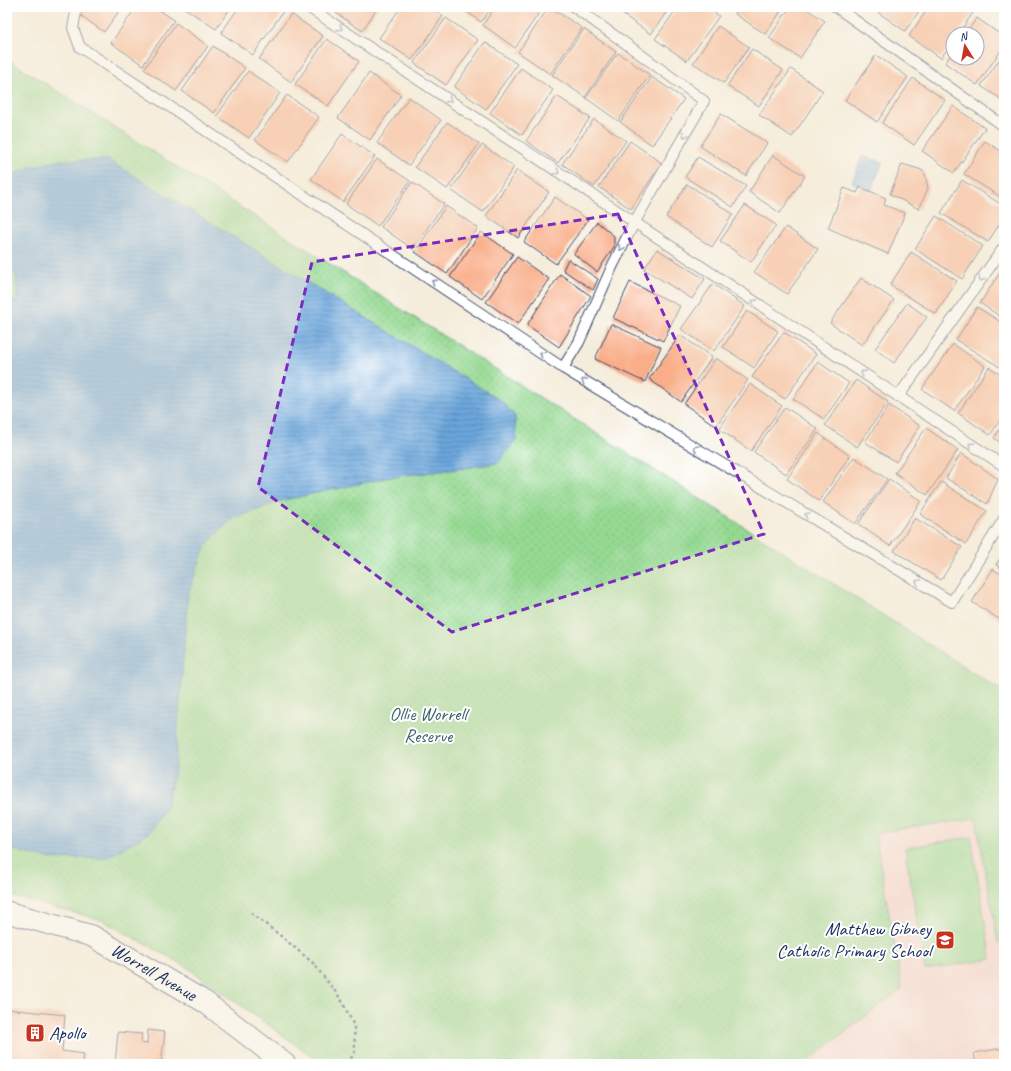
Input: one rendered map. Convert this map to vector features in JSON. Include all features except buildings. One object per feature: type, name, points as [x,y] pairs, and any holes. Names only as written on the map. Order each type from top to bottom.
[{"type":"street","name":"Worrell Avenue","points":[[7,912],[92,936],[205,1002],[285,1064]]},
{"type":"lane","points":[[77,7],[73,28],[80,47],[563,368],[952,602],[1004,519]]},
{"type":"lane","points":[[308,7],[1004,466]]},
{"type":"lane","points":[[563,368],[579,342],[612,267],[634,222],[704,101],[574,7]]},
{"type":"lane","points":[[836,7],[1004,126]]},
{"type":"lane","points":[[898,396],[1004,247]]},
{"type":"path","points":[[251,913],[313,963],[341,999],[354,1026],[355,1052],[348,1064]]},
{"type":"highlighted area","points":[[618,214],[764,534],[452,632],[258,487],[312,262]]},
{"type":"shaded area","name":"Matthew Gibney Catholic Primary School","points":[[976,818],[998,942],[1004,937],[1004,1064],[804,1064],[902,988],[874,833]]},
{"type":"green space","name":"Ollie Worrell Reserve","points":[[7,59],[1004,692],[1004,937],[998,943],[976,818],[875,833],[902,988],[804,1064],[323,1064],[185,966],[102,920],[7,895]]},
{"type":"green space","points":[[971,837],[991,959],[925,970],[905,848]]},
{"type":"water","points":[[862,156],[883,162],[871,191],[852,182]]},
{"type":"water","points":[[61,160],[108,160],[500,400],[515,416],[516,440],[498,463],[391,477],[284,500],[232,519],[206,545],[188,594],[175,768],[167,806],[149,833],[106,858],[51,859],[7,849],[7,307],[17,298],[16,275],[7,263],[7,178],[27,168]]},
{"type":"place","name":"Matthew Gibney Catholic Primary School","points":[[945,940]]},
{"type":"place","name":"Apollo","points":[[35,1033]]}]
